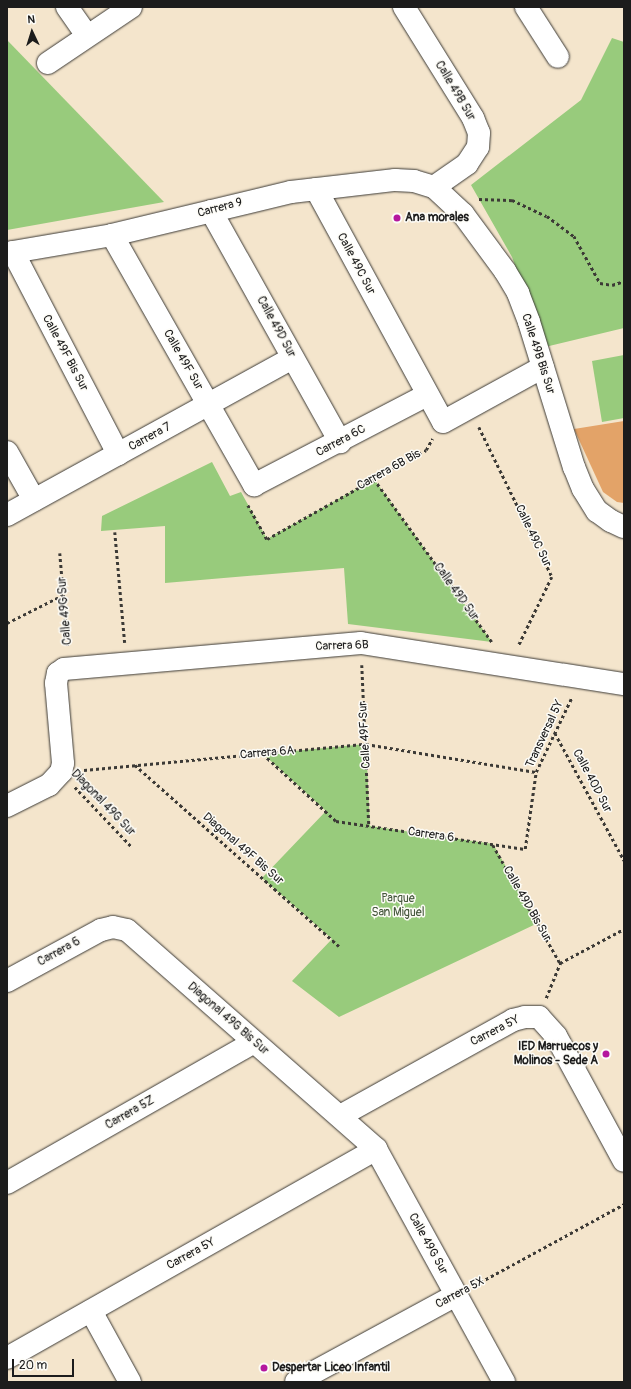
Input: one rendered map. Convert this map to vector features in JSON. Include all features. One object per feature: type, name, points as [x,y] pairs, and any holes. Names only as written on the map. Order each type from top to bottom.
[{"type":"street","points":[[67,7],[87,36]]},
{"type":"street","points":[[48,63],[131,7]]},
{"type":"street","name":"Calle 49B Sur","points":[[404,7],[473,118],[478,133],[478,147],[467,164],[434,187]]},
{"type":"street","points":[[526,7],[558,57]]},
{"type":"street","name":"Carrera 9","points":[[10,253],[112,235],[261,198],[316,189],[395,180],[414,181],[434,187]]},
{"type":"street","name":"Calle 49B Bis Sur","points":[[434,187],[452,202],[484,242],[518,293],[574,467],[584,489],[597,511],[611,521],[624,527]]},
{"type":"street","name":"Calle 49C Sur","points":[[316,189],[443,422]]},
{"type":"street","name":"Calle 49D Sur","points":[[211,211],[340,442]]},
{"type":"street","name":"Calle 49F Sur","points":[[112,235],[254,485]]},
{"type":"street","name":"Calle 49F Bis Sur","points":[[10,253],[118,454]]},
{"type":"street","name":"Carrera 7","points":[[7,515],[293,358]]},
{"type":"street","points":[[443,422],[543,367]]},
{"type":"street","name":"Carrera 6C","points":[[254,485],[340,442],[427,394]]},
{"type":"street","points":[[7,452],[34,500]]},
{"type":"street","name":"Carrera 6B","points":[[64,671],[361,643],[624,684]]},
{"type":"street","points":[[7,806],[49,785],[61,772],[63,763],[56,683],[64,671]]},
{"type":"street","name":"Carrera 6","points":[[7,981],[101,930],[113,927]]},
{"type":"street","name":"Diagonal 49G Bis Sur","points":[[113,927],[127,930],[340,1116]]},
{"type":"street","name":"Carrera 5Y","points":[[340,1116],[512,1020],[525,1016],[539,1017]]},
{"type":"street","points":[[539,1017],[556,1036],[624,1161]]},
{"type":"street","name":"Carrera 5Z","points":[[7,1184],[254,1042]]},
{"type":"street","name":"Calle 49G Sur","points":[[340,1116],[376,1150],[504,1382]]},
{"type":"street","name":"Carrera 5Y","points":[[7,1358],[376,1150]]},
{"type":"street","name":"Carrera 5X","points":[[296,1382],[456,1295]]},
{"type":"street","points":[[91,1310],[130,1382]]},
{"type":"path","points":[[452,202],[487,198],[512,200],[547,216],[574,236],[600,283],[612,285],[624,281]]},
{"type":"path","name":"Calle 49C Sur","points":[[470,407],[552,577],[510,666]]},
{"type":"path","name":"Carrera 6B Bis","points":[[254,485],[241,492],[267,539],[426,450],[443,422]]},
{"type":"path","name":"Calle 49D Sur","points":[[374,479],[510,666]]},
{"type":"path","points":[[115,532],[127,664]]},
{"type":"path","name":"Calle 49G Sur","points":[[60,553],[63,595],[64,671]]},
{"type":"path","points":[[7,623],[63,595]]},
{"type":"path","name":"Calle 49F Sur","points":[[361,643],[369,826]]},
{"type":"path","name":"Transversal 5Y","points":[[525,849],[536,772],[582,677]]},
{"type":"path","name":"Calle 40D Sur","points":[[555,732],[624,860]]},
{"type":"path","name":"Carrera 6A","points":[[61,772],[366,744],[536,772]]},
{"type":"path","name":"Carrera 6","points":[[263,754],[336,821],[525,849]]},
{"type":"path","name":"Diagonal 49F Bis Sur","points":[[134,765],[339,946]]},
{"type":"path","name":"Diagonal 49G Sur","points":[[61,772],[132,846]]},
{"type":"path","name":"Calle 49D Bis Sur","points":[[493,844],[560,963]]},
{"type":"path","points":[[539,1017],[560,963],[624,929]]},
{"type":"path","name":"Carrera 5X","points":[[456,1295],[624,1204]]},
{"type":"green space","points":[[612,38],[624,42],[624,328],[545,347],[512,257],[471,185],[581,100]]},
{"type":"green space","points":[[7,40],[164,202],[7,230]]},
{"type":"green space","points":[[624,355],[624,418],[602,422],[592,361]]},
{"type":"green space","points":[[212,462],[230,496],[241,492],[267,539],[374,479],[492,642],[348,624],[344,568],[165,583],[165,526],[101,531],[102,516]]},
{"type":"green space","name":"Parque San Miguel","points":[[366,744],[370,826],[493,844],[538,923],[339,1017],[292,981],[332,939],[262,878],[326,811],[263,754]]},
{"type":"building","points":[[624,421],[624,503],[617,502],[603,492],[574,429]]},
{"type":"place","name":"Ana morales","points":[[397,218]]},
{"type":"place","name":"IED Marruecos y Molinos - Sede A","points":[[606,1054]]},
{"type":"place","name":"Despertar Liceo Infantil","points":[[264,1368]]}]
